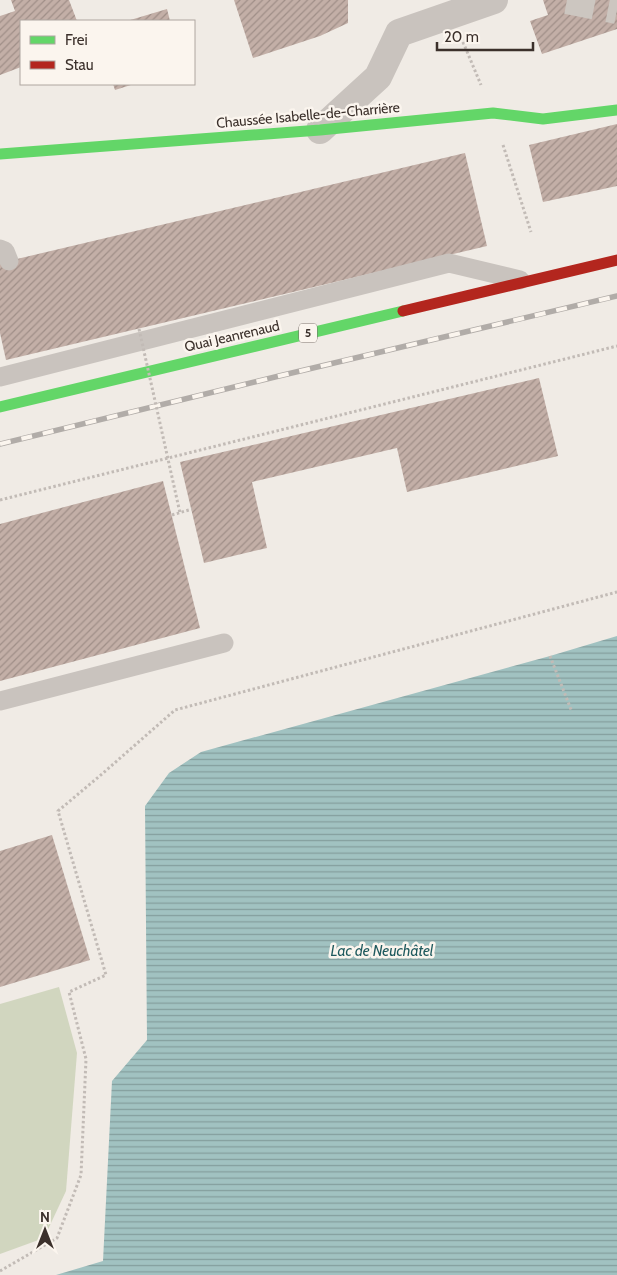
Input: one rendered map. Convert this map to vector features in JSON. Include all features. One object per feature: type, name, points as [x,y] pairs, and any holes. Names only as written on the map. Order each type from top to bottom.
[{"type":"main road","name":"Chaussée Isabelle-de-Charrière","points":[[0,154],[320,130],[493,114],[543,119],[617,110]]},
{"type":"main road","name":"Quai Jeanrenaud","points":[[0,407],[617,260]]},
{"type":"street","points":[[320,130],[378,76],[398,33],[494,0]]},
{"type":"lane","points":[[0,377],[26,362],[449,264],[526,282]]},
{"type":"lane","points":[[0,388],[18,402]]},
{"type":"lane","points":[[0,701],[224,643]]},
{"type":"path","points":[[139,329],[180,513]]},
{"type":"path","points":[[0,500],[617,346]]},
{"type":"path","points":[[172,515],[192,509]]},
{"type":"path","points":[[0,1271],[57,1238],[81,1175],[86,1059],[69,992],[106,975],[58,811],[175,710],[617,592]]},
{"type":"path","points":[[550,656],[572,712]]},
{"type":"green space","points":[[59,987],[77,1053],[66,1191],[44,1238],[0,1254],[0,1004]]},
{"type":"water","name":"Lac de Neuchâtel","points":[[617,636],[617,1275],[56,1275],[103,1261],[112,1081],[147,1040],[145,806],[169,773],[201,752]]},
{"type":"building","points":[[11,0],[69,0],[77,20],[20,20],[20,67],[0,75],[0,16],[15,11]]},
{"type":"building","points":[[234,0],[348,0],[348,23],[320,36],[253,58]]},
{"type":"building","points":[[543,0],[617,0],[617,29],[542,54],[530,21],[548,15]]},
{"type":"building","points":[[167,9],[170,20],[130,20]]},
{"type":"building","points":[[113,85],[131,85],[115,90]]},
{"type":"building","points":[[617,124],[617,186],[543,202],[529,145]]},
{"type":"building","points":[[465,153],[487,246],[6,360],[0,333],[0,263]]},
{"type":"building","points":[[539,378],[558,456],[407,492],[397,448],[252,482],[267,548],[204,563],[180,462]]},
{"type":"building","points":[[163,481],[200,628],[0,681],[0,524]]},
{"type":"building","points":[[52,835],[90,960],[0,987],[0,851]]},
{"type":"tunnel","points":[[567,0],[617,10]]},
{"type":"railway","points":[[0,444],[617,296]]},
{"type":"traffic: fast","points":[[0,154],[320,130],[493,113],[543,119],[617,110]]},
{"type":"traffic: fast","points":[[0,407],[403,311]]},
{"type":"traffic: jam","points":[[403,311],[617,260]]}]
